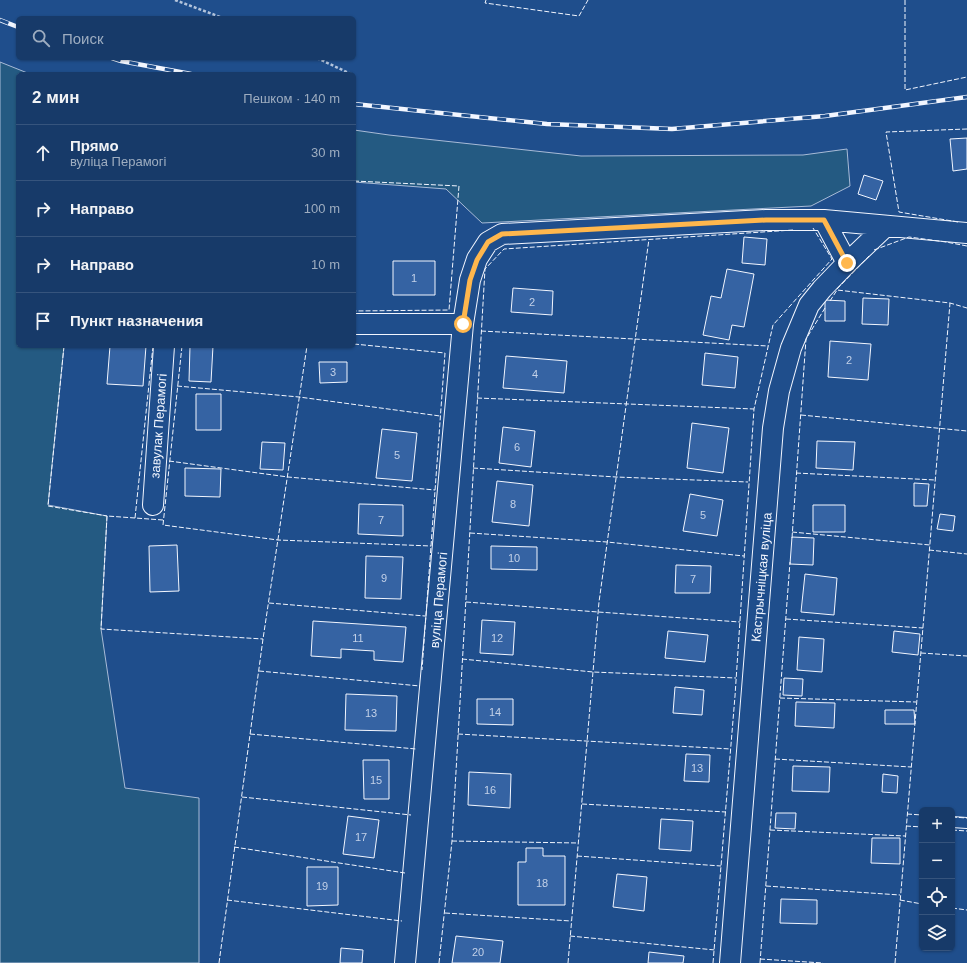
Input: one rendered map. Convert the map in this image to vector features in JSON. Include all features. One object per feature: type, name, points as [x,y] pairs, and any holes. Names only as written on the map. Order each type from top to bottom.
[{"type":"street","name":"вуліца Перамогі","points":[[405,963],[463,324],[470,280],[477,260],[488,242],[502,234],[766,220],[824,220]]},
{"type":"street","points":[[824,220],[967,233]]},
{"type":"street","points":[[824,220],[847,263]]},
{"type":"street","name":"Кастрычніцкая вуліца","points":[[730,963],[773,428],[779,391],[791,348],[810,305],[822,289],[847,263],[886,226]]},
{"type":"street","points":[[356,324],[463,324]]},
{"type":"street","name":"завулак Перамогі","points":[[153,505],[164,348]]},
{"type":"lane","points":[[955,822],[967,824]]},
{"type":"path","points":[[174,0],[218,16]]},
{"type":"path","points":[[321,60],[347,72]]},
{"type":"shaded area","points":[[0,62],[25,72],[16,72],[16,348],[64,348],[48,505],[107,516],[101,629],[125,788],[199,798],[199,963],[0,963]]},
{"type":"shaded area","points":[[356,130],[581,156],[803,155],[847,149],[850,186],[811,206],[482,223],[446,189],[356,182]]},
{"type":"building","points":[[967,138],[967,169],[953,171],[950,139]]},
{"type":"building","points":[[864,175],[883,181],[876,200],[858,194]]},
{"type":"building","points":[[744,237],[767,239],[765,265],[742,263]]},
{"type":"building","points":[[393,261],[435,261],[435,295],[393,295]]},
{"type":"building","points":[[727,269],[754,274],[744,327],[732,325],[729,340],[703,335],[711,296],[721,298]]},
{"type":"building","points":[[513,288],[553,291],[552,315],[511,312]]},
{"type":"building","points":[[863,298],[889,299],[888,325],[862,324]]},
{"type":"building","points":[[825,300],[845,301],[845,321],[825,321]]},
{"type":"building","points":[[830,341],[871,344],[868,380],[828,377]]},
{"type":"building","points":[[110,348],[146,348],[143,386],[107,384]]},
{"type":"building","points":[[190,348],[213,348],[211,382],[189,381]]},
{"type":"building","points":[[705,353],[738,357],[735,388],[702,385]]},
{"type":"building","points":[[506,356],[567,361],[564,393],[503,388]]},
{"type":"building","points":[[319,362],[347,362],[347,382],[320,383]]},
{"type":"building","points":[[196,394],[221,394],[221,430],[196,430]]},
{"type":"building","points":[[692,423],[729,428],[723,473],[687,468]]},
{"type":"building","points":[[503,427],[535,431],[531,467],[499,463]]},
{"type":"building","points":[[382,429],[417,433],[412,481],[376,478]]},
{"type":"building","points":[[817,441],[855,442],[853,470],[816,468]]},
{"type":"building","points":[[262,442],[285,443],[283,470],[260,469]]},
{"type":"building","points":[[185,468],[221,469],[220,497],[185,496]]},
{"type":"building","points":[[497,481],[533,485],[529,526],[492,522]]},
{"type":"building","points":[[914,483],[929,484],[927,506],[914,506]]},
{"type":"building","points":[[690,494],[723,500],[717,536],[683,531]]},
{"type":"building","points":[[359,504],[403,505],[403,536],[358,534]]},
{"type":"building","points":[[813,505],[845,505],[845,532],[813,532]]},
{"type":"building","points":[[940,514],[955,516],[953,531],[937,529]]},
{"type":"building","points":[[792,537],[814,538],[813,565],[790,564]]},
{"type":"building","points":[[177,545],[179,591],[150,592],[149,546]]},
{"type":"building","points":[[491,546],[537,547],[537,570],[491,569]]},
{"type":"building","points":[[366,556],[403,557],[401,599],[365,598]]},
{"type":"building","points":[[676,565],[711,566],[710,593],[675,593]]},
{"type":"building","points":[[805,574],[837,578],[834,615],[801,612]]},
{"type":"building","points":[[482,620],[515,622],[513,655],[480,653]]},
{"type":"building","points":[[313,621],[406,627],[403,662],[374,660],[374,651],[341,649],[341,658],[311,656]]},
{"type":"building","points":[[668,631],[708,635],[705,662],[665,658]]},
{"type":"building","points":[[894,631],[920,634],[918,655],[892,652]]},
{"type":"building","points":[[799,637],[824,639],[822,672],[797,670]]},
{"type":"building","points":[[784,678],[803,679],[802,696],[783,695]]},
{"type":"building","points":[[675,687],[704,690],[702,715],[673,713]]},
{"type":"building","points":[[346,694],[397,696],[396,731],[345,730]]},
{"type":"building","points":[[477,699],[513,699],[513,725],[477,724]]},
{"type":"building","points":[[796,702],[835,703],[834,728],[795,726]]},
{"type":"building","points":[[885,710],[914,710],[915,724],[885,724]]},
{"type":"building","points":[[686,754],[710,755],[709,782],[684,781]]},
{"type":"building","points":[[363,760],[389,760],[389,799],[364,799]]},
{"type":"building","points":[[793,766],[830,767],[829,792],[792,791]]},
{"type":"building","points":[[469,772],[511,774],[510,808],[468,805]]},
{"type":"building","points":[[883,774],[898,776],[897,793],[882,792]]},
{"type":"building","points":[[776,813],[796,813],[795,829],[775,828]]},
{"type":"building","points":[[348,816],[379,820],[374,858],[343,854]]},
{"type":"building","points":[[661,819],[693,821],[691,851],[659,849]]},
{"type":"building","points":[[872,838],[900,838],[900,864],[871,863]]},
{"type":"building","points":[[526,848],[543,848],[543,856],[565,856],[565,905],[518,905],[518,862],[526,862]]},
{"type":"building","points":[[307,867],[338,867],[338,905],[307,906]]},
{"type":"building","points":[[617,874],[647,877],[644,911],[613,907]]},
{"type":"building","points":[[781,899],[817,900],[817,924],[780,923]]},
{"type":"building","points":[[456,936],[503,941],[500,963],[452,963]]},
{"type":"building","points":[[341,948],[363,950],[362,963],[340,963]]},
{"type":"building","points":[[649,952],[684,956],[683,963],[648,963]]},
{"type":"railway","points":[[0,20],[16,26]]},
{"type":"railway","points":[[118,60],[180,72]]},
{"type":"railway","points":[[356,104],[547,124],[672,129],[825,116],[967,97]]},
{"type":"fence","points":[[486,0],[485,3],[579,16],[588,0]]},
{"type":"fence","points":[[905,0],[905,90],[967,77]]},
{"type":"fence","points":[[958,222],[899,212],[886,132],[967,129]]},
{"type":"fence","points":[[356,181],[459,186],[449,310],[356,311]]},
{"type":"fence","points":[[713,963],[735,696],[754,409],[773,325],[832,259],[813,228]]},
{"type":"fence","points":[[439,963],[452,841],[485,269],[504,249],[793,230]]},
{"type":"fence","points":[[874,250],[909,237],[967,246]]},
{"type":"fence","points":[[568,963],[599,602],[649,239]]},
{"type":"fence","points":[[837,289],[869,256]]},
{"type":"fence","points":[[830,301],[837,290],[950,303],[967,308]]},
{"type":"fence","points":[[895,963],[950,303]]},
{"type":"fence","points":[[792,538],[806,339],[825,308]]},
{"type":"fence","points":[[481,331],[768,346]]},
{"type":"fence","points":[[356,344],[445,353],[422,670]]},
{"type":"fence","points":[[64,348],[48,506],[107,516]]},
{"type":"fence","points":[[135,518],[153,348]]},
{"type":"fence","points":[[182,348],[163,525],[278,540],[431,546]]},
{"type":"fence","points":[[219,963],[263,639],[307,348]]},
{"type":"fence","points":[[177,386],[299,397],[440,416]]},
{"type":"fence","points":[[477,398],[754,409]]},
{"type":"fence","points":[[801,415],[967,431]]},
{"type":"fence","points":[[169,461],[288,477],[435,490]]},
{"type":"fence","points":[[473,468],[616,477],[748,482]]},
{"type":"fence","points":[[796,473],[935,480]]},
{"type":"fence","points":[[163,520],[107,516],[101,629],[263,639]]},
{"type":"fence","points":[[792,532],[930,545]]},
{"type":"fence","points":[[470,533],[607,542],[744,556]]},
{"type":"fence","points":[[929,550],[967,554]]},
{"type":"fence","points":[[760,963],[790,562]]},
{"type":"fence","points":[[466,602],[740,622]]},
{"type":"fence","points":[[269,603],[425,616]]},
{"type":"fence","points":[[786,619],[923,628]]},
{"type":"fence","points":[[921,653],[967,656]]},
{"type":"fence","points":[[462,659],[593,672],[736,678]]},
{"type":"fence","points":[[259,671],[420,686]]},
{"type":"fence","points":[[780,698],[916,702]]},
{"type":"fence","points":[[250,734],[416,749]]},
{"type":"fence","points":[[458,734],[731,749]]},
{"type":"fence","points":[[775,759],[911,767]]},
{"type":"fence","points":[[242,797],[411,815]]},
{"type":"fence","points":[[582,804],[726,812]]},
{"type":"fence","points":[[907,814],[919,815]]},
{"type":"fence","points":[[955,817],[967,818]]},
{"type":"fence","points":[[906,826],[919,827]]},
{"type":"fence","points":[[770,830],[905,836]]},
{"type":"fence","points":[[955,830],[967,831]]},
{"type":"fence","points":[[452,841],[578,843]]},
{"type":"fence","points":[[234,847],[405,873]]},
{"type":"fence","points":[[577,856],[721,866]]},
{"type":"fence","points":[[766,886],[900,895]]},
{"type":"fence","points":[[227,900],[402,921]]},
{"type":"fence","points":[[900,900],[919,903]]},
{"type":"fence","points":[[955,908],[967,910]]},
{"type":"fence","points":[[445,913],[571,921]]},
{"type":"fence","points":[[570,936],[715,950]]},
{"type":"fence","points":[[760,959],[823,963]]},
{"type":"route","points":[[463,324],[470,280],[477,260],[488,242],[502,234],[766,220],[824,220],[847,263]]}]
